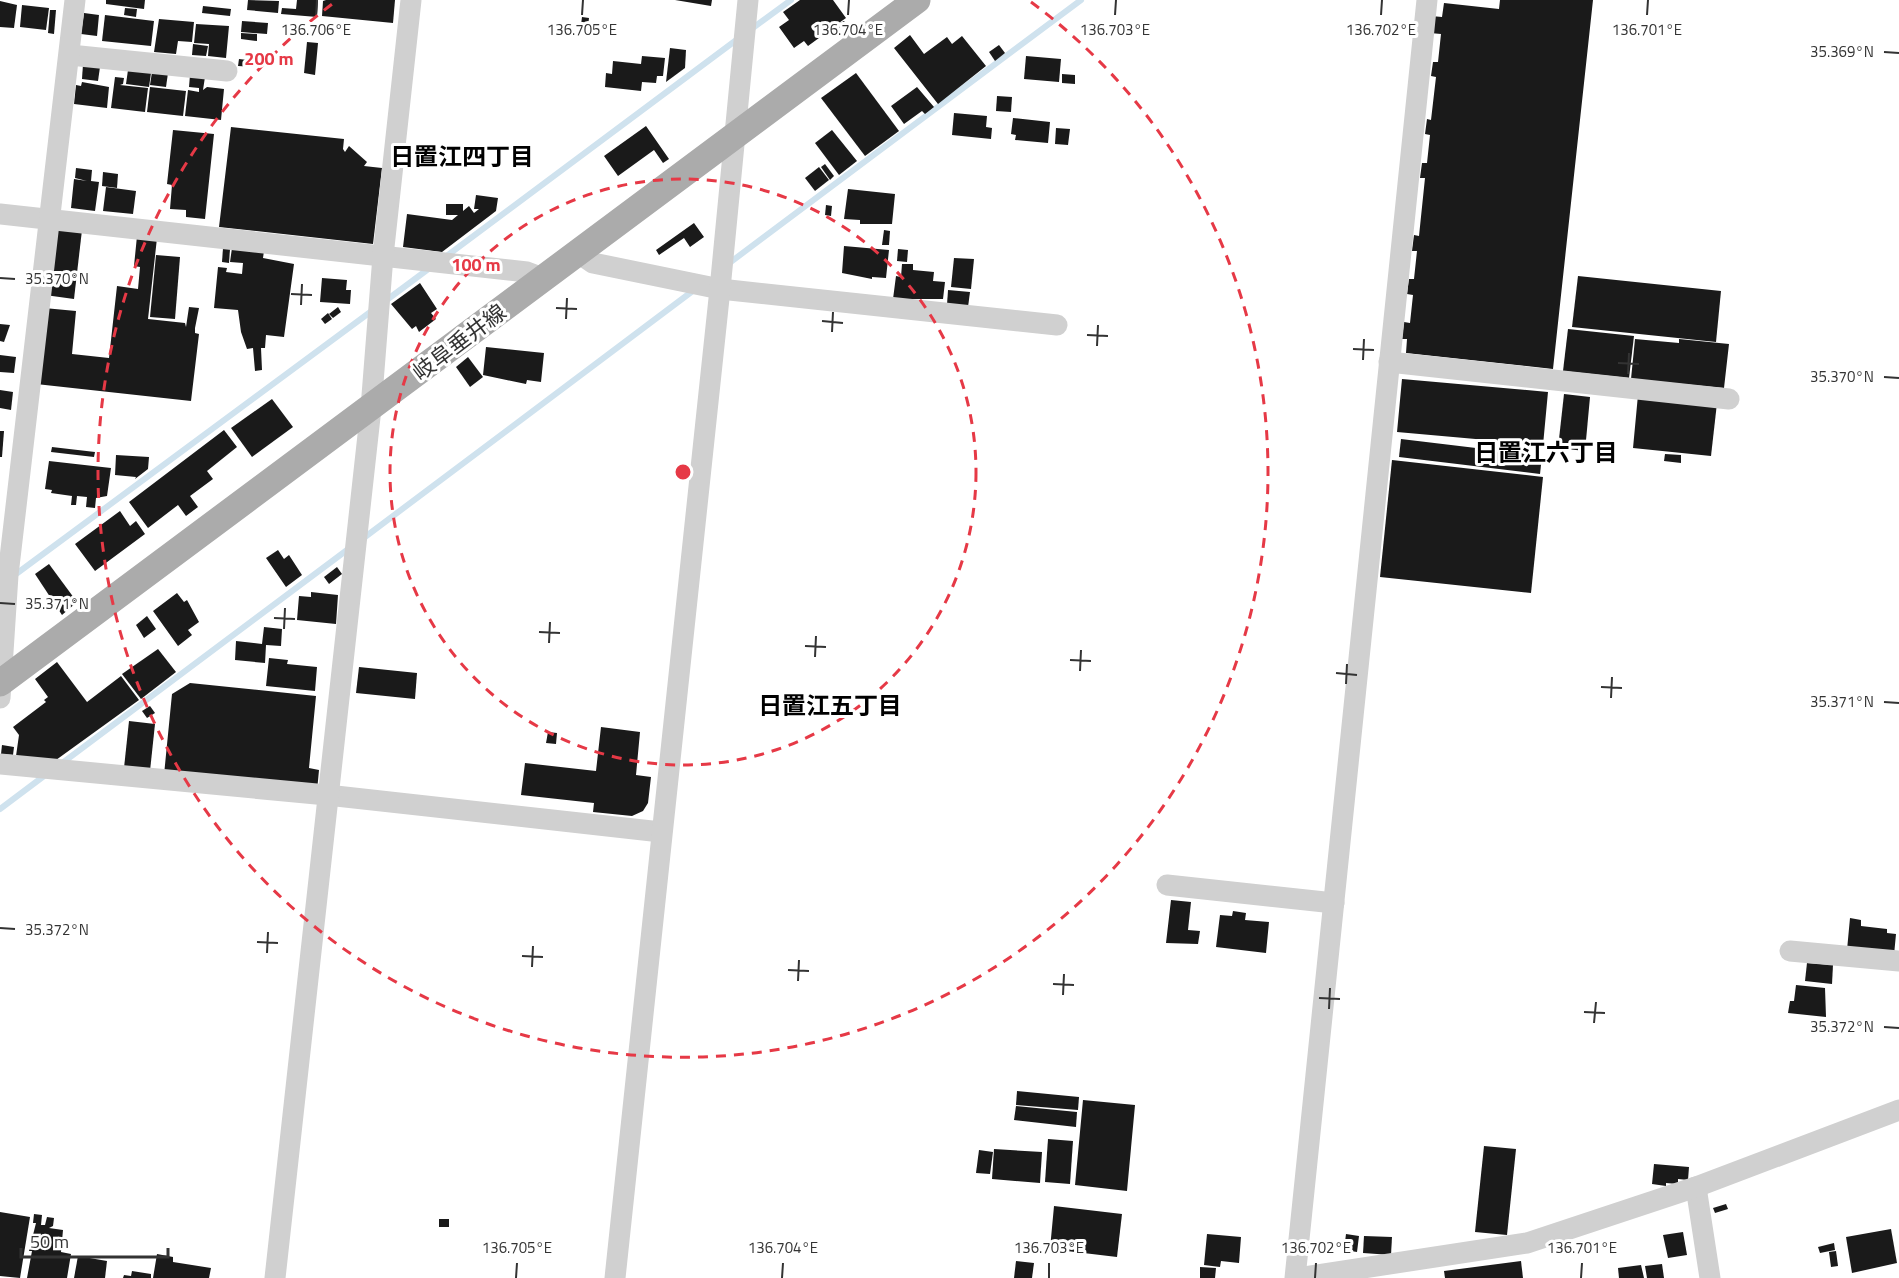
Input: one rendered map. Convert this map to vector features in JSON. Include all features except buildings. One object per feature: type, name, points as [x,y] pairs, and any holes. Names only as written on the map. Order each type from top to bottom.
[{"type":"main road","name":"岐阜垂井線","points":[[1,688],[577,252],[917,0]]},
{"type":"street","points":[[1,688],[4,576],[75,0]]},
{"type":"street","points":[[275,1278],[371,408],[383,256],[411,0]]},
{"type":"street","points":[[615,1278],[720,289],[748,0]]},
{"type":"street","points":[[1427,0],[1297,1278],[1527,1243],[1696,1187],[1899,1110]]},
{"type":"street","points":[[70,55],[227,71]]},
{"type":"street","points":[[0,214],[527,272],[543,278]]},
{"type":"street","points":[[577,252],[593,263],[720,289],[1057,325]]},
{"type":"street","points":[[1389,362],[1729,399]]},
{"type":"street","points":[[0,764],[327,795],[661,832]]},
{"type":"street","points":[[1167,885],[1334,903]]},
{"type":"street","points":[[1790,951],[1899,962]]},
{"type":"street","points":[[1696,1187],[1710,1278]]},
{"type":"waterway","points":[[750,30],[791,0]]},
{"type":"waterway","points":[[728,264],[1081,0]]},
{"type":"waterway","points":[[444,258],[739,38]]},
{"type":"waterway","points":[[384,302],[431,267]]},
{"type":"waterway","points":[[361,540],[694,290]]},
{"type":"waterway","points":[[12,577],[373,310]]},
{"type":"waterway","points":[[61,764],[351,547]]},
{"type":"waterway","points":[[0,809],[48,773]]},
{"type":"district","name":"日置江四丁目","points":[[462,157]]},
{"type":"district","name":"日置江六丁目","points":[[1546,453]]},
{"type":"district","name":"日置江五丁目","points":[[830,706]]}]
